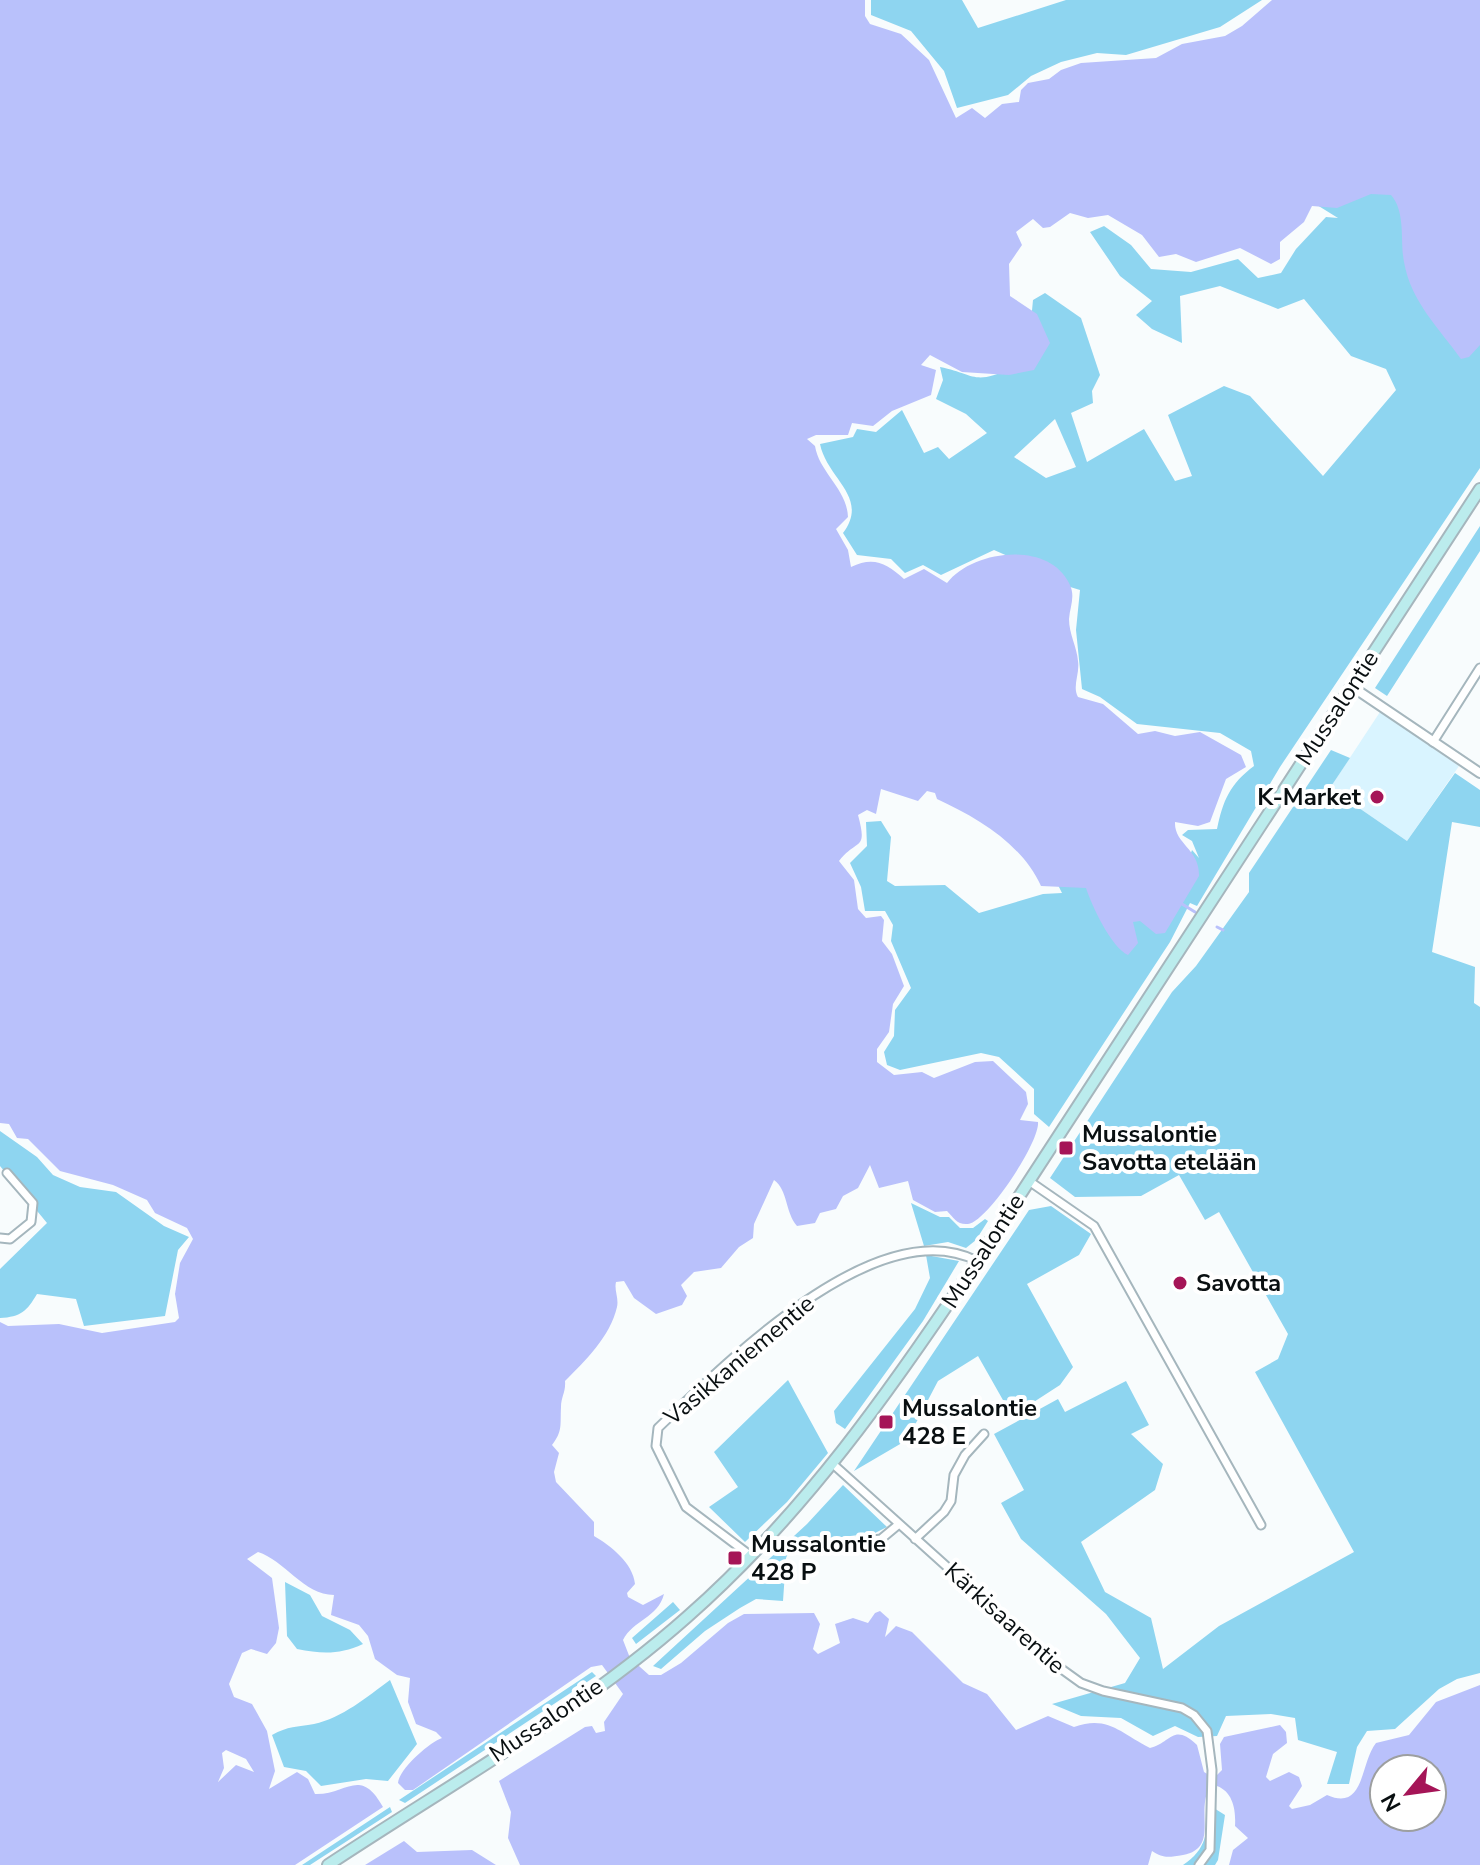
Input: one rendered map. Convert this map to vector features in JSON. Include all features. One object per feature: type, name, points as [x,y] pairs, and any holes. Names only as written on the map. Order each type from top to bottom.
[{"type":"main road","name":"Mussalontie","points":[[328,1865],[643,1653],[685,1619],[751,1556],[834,1465],[904,1370],[977,1261],[1480,489]]},
{"type":"street","points":[[1433,742],[1480,668]]},
{"type":"street","points":[[1351,686],[1480,773]]},
{"type":"street","points":[[0,1238],[10,1239],[31,1222],[33,1203],[7,1173]]},
{"type":"street","points":[[1029,1181],[1094,1226],[1261,1525]]},
{"type":"street","name":"Vasikkaniementie","points":[[751,1556],[686,1507],[656,1446],[658,1428],[787,1313],[858,1268],[946,1249],[977,1261]]},
{"type":"street","points":[[915,1539],[944,1512],[951,1501],[954,1475],[965,1455],[984,1434]]},
{"type":"street","name":"Kärkisaarentie","points":[[834,1465],[1056,1665],[1081,1683],[1182,1708],[1194,1715],[1207,1731],[1214,1797],[1210,1850],[1199,1865]]},
{"type":"street","points":[[820,1547],[881,1539],[899,1524]]},
{"type":"shaded area","points":[[0,0],[865,0],[865,16],[870,24],[901,34],[929,60],[956,118],[972,108],[985,118],[1002,104],[1019,102],[1021,90],[1028,83],[1049,79],[1061,70],[1081,63],[1156,58],[1182,44],[1225,36],[1272,0],[1480,0],[1480,345],[1469,357],[1461,359],[1413,290],[1404,262],[1399,210],[1391,195],[1371,194],[1337,208],[1312,206],[1304,222],[1280,242],[1280,259],[1271,264],[1240,248],[1196,262],[1176,254],[1159,257],[1142,235],[1108,215],[1088,218],[1070,213],[1050,227],[1043,228],[1033,219],[1016,232],[1022,245],[1009,264],[1010,296],[1037,314],[1050,343],[1034,370],[1009,375],[962,372],[930,355],[921,365],[936,370],[931,395],[892,411],[873,426],[852,423],[848,435],[816,435],[807,439],[815,446],[843,498],[848,517],[836,529],[848,550],[851,567],[866,562],[879,563],[904,579],[924,569],[947,583],[974,563],[991,557],[1028,555],[1045,560],[1059,569],[1071,588],[1069,625],[1078,661],[1078,697],[1103,704],[1138,734],[1155,731],[1175,736],[1200,732],[1241,755],[1246,767],[1226,779],[1210,822],[1198,826],[1175,822],[1178,836],[1196,859],[1199,876],[1165,933],[1156,934],[1140,921],[1133,922],[1138,943],[1128,955],[1109,935],[1086,888],[1041,886],[1033,871],[1011,845],[983,824],[937,799],[935,793],[927,791],[918,801],[881,789],[876,814],[867,810],[858,815],[861,840],[839,861],[854,880],[858,909],[866,918],[881,916],[884,920],[882,941],[892,954],[904,986],[893,1004],[889,1032],[877,1049],[877,1062],[894,1075],[922,1072],[934,1078],[975,1062],[993,1061],[1026,1092],[1028,1104],[1020,1120],[1038,1122],[1031,1146],[999,1196],[977,1220],[968,1224],[958,1222],[947,1211],[935,1212],[913,1200],[908,1181],[879,1188],[870,1165],[858,1188],[843,1196],[836,1209],[820,1213],[815,1223],[797,1226],[782,1189],[774,1180],[754,1224],[753,1238],[739,1247],[721,1268],[694,1272],[681,1285],[687,1296],[682,1305],[656,1314],[634,1298],[624,1281],[616,1282],[614,1318],[596,1348],[565,1381],[560,1428],[552,1445],[559,1453],[554,1472],[556,1482],[594,1522],[594,1536],[614,1550],[630,1569],[635,1584],[627,1593],[628,1597],[643,1605],[664,1594],[651,1614],[627,1633],[623,1640],[630,1658],[649,1675],[661,1675],[681,1663],[728,1623],[744,1614],[814,1613],[820,1624],[813,1649],[818,1654],[840,1643],[835,1624],[853,1618],[868,1623],[880,1611],[889,1619],[885,1637],[896,1626],[912,1632],[963,1683],[987,1694],[1016,1730],[1048,1716],[1074,1727],[1105,1724],[1150,1748],[1172,1736],[1182,1735],[1197,1745],[1204,1772],[1214,1778],[1222,1770],[1220,1744],[1224,1737],[1280,1725],[1286,1732],[1287,1743],[1273,1754],[1266,1777],[1270,1781],[1289,1772],[1299,1777],[1302,1786],[1289,1806],[1292,1809],[1310,1805],[1327,1795],[1348,1797],[1360,1783],[1368,1760],[1368,1833],[1448,1833],[1448,1753],[1371,1753],[1376,1743],[1409,1735],[1436,1702],[1480,1685],[1480,1865],[1229,1865],[1233,1850],[1248,1838],[1235,1826],[1230,1797],[1217,1786],[1209,1789],[1206,1798],[1204,1837],[1200,1845],[1183,1855],[1163,1856],[1152,1851],[1148,1865],[520,1865],[508,1838],[511,1812],[499,1781],[585,1727],[592,1726],[596,1733],[605,1731],[604,1722],[623,1694],[602,1665],[591,1667],[413,1790],[405,1790],[398,1783],[404,1771],[423,1750],[442,1738],[436,1732],[416,1724],[408,1702],[410,1678],[397,1675],[375,1659],[368,1636],[359,1625],[331,1615],[334,1595],[304,1584],[277,1562],[258,1552],[247,1559],[272,1578],[279,1628],[276,1643],[267,1654],[251,1649],[242,1653],[229,1684],[234,1697],[252,1704],[267,1731],[275,1771],[269,1789],[297,1772],[308,1779],[315,1794],[360,1785],[375,1795],[383,1807],[295,1865],[0,1865],[0,1322],[8,1326],[59,1324],[102,1333],[175,1322],[179,1318],[175,1294],[180,1263],[193,1239],[187,1228],[155,1213],[147,1200],[113,1185],[60,1171],[28,1139],[17,1138],[9,1124],[0,1123]],"holes":[[[226,1750],[246,1759],[254,1772],[236,1765],[218,1782],[224,1768],[222,1753]]]},
{"type":"shaded area","points":[[871,0],[962,0],[978,28],[1066,0],[1262,0],[1220,27],[1126,55],[1097,53],[1061,62],[1031,76],[1008,95],[957,108],[944,71],[911,31],[871,15]]},
{"type":"shaded area","points":[[1480,96],[1480,468],[1280,767],[1197,906],[1190,903],[1170,942],[1049,1127],[1034,1114],[1034,1089],[999,1057],[981,1053],[900,1070],[887,1065],[884,1052],[894,1036],[895,1010],[911,988],[891,941],[893,925],[885,911],[865,911],[861,887],[850,863],[867,846],[866,822],[881,821],[891,837],[887,881],[895,886],[945,885],[979,913],[1043,894],[1062,893],[1056,881],[1173,903],[1192,850],[1199,858],[1192,841],[1182,835],[1188,830],[1217,829],[1229,793],[1254,766],[1251,751],[1220,733],[1137,724],[1100,697],[1082,689],[1076,630],[1080,590],[1044,579],[1028,565],[994,550],[941,575],[923,565],[905,573],[891,559],[857,555],[843,533],[852,509],[849,498],[830,468],[820,444],[853,437],[857,429],[876,432],[902,410],[924,453],[938,447],[949,459],[987,433],[966,414],[936,399],[943,380],[940,367],[974,377],[989,376],[1012,368],[1031,321],[1033,300],[1045,293],[1081,318],[1100,375],[1092,391],[1093,403],[1071,413],[1087,462],[1144,429],[1175,481],[1192,476],[1168,415],[1224,386],[1250,396],[1323,476],[1396,390],[1386,369],[1351,356],[1304,299],[1278,309],[1220,286],[1180,296],[1182,343],[1152,329],[1136,315],[1152,301],[1120,276],[1090,232],[1104,226],[1131,245],[1151,269],[1191,272],[1238,259],[1258,278],[1281,273],[1296,249],[1326,217],[1338,218],[1317,205]],"holes":[[[1055,419],[1076,467],[1046,478],[1014,457]]]},
{"type":"shaded area","points":[[1480,526],[1480,551],[1387,696],[1375,688]]},
{"type":"shaded area","points":[[1380,712],[1459,766],[1407,841],[1330,788]]},
{"type":"shaded area","points":[[1331,750],[1350,758],[1330,788],[1407,841],[1455,773],[1480,790],[1480,827],[1452,822],[1432,952],[1475,967],[1474,1003],[1480,1007],[1480,1673],[1457,1679],[1439,1689],[1395,1729],[1367,1731],[1357,1747],[1349,1784],[1327,1784],[1337,1752],[1298,1740],[1295,1718],[1271,1714],[1226,1716],[1217,1736],[1198,1737],[1175,1726],[1153,1736],[1121,1718],[1081,1716],[1052,1704],[1125,1683],[1140,1658],[1106,1614],[1021,1539],[1001,1503],[1024,1490],[994,1434],[1058,1399],[1065,1412],[1126,1381],[1149,1425],[1131,1434],[1163,1464],[1155,1490],[1081,1542],[1105,1592],[1151,1618],[1163,1669],[1219,1626],[1354,1552],[1255,1372],[1278,1359],[1288,1334],[1219,1212],[1205,1220],[1179,1175],[1141,1196],[1075,1197],[1050,1178],[1172,992],[1196,966],[1249,892],[1249,873]]},
{"type":"shaded area","points":[[0,1131],[37,1157],[53,1175],[80,1187],[116,1192],[164,1226],[189,1237],[178,1250],[165,1316],[84,1326],[76,1299],[37,1294],[23,1312],[0,1318],[0,1269],[47,1223],[0,1166]]},
{"type":"shaded area","points":[[911,1203],[940,1217],[949,1217],[960,1228],[973,1228],[985,1219],[988,1221],[976,1240],[966,1248],[948,1242],[924,1246]]},
{"type":"shaded area","points":[[1051,1206],[1091,1234],[1079,1255],[1027,1284],[1073,1367],[1060,1385],[1012,1416],[978,1356],[938,1381],[907,1440],[854,1471],[1029,1210]]},
{"type":"shaded area","points":[[926,1255],[959,1261],[923,1321],[845,1429],[836,1423],[834,1411],[915,1309],[930,1278]]},
{"type":"shaded area","points":[[788,1380],[828,1453],[787,1502],[745,1542],[709,1507],[738,1487],[714,1452]]},
{"type":"shaded area","points":[[843,1485],[887,1527],[875,1533],[793,1543],[786,1558],[783,1601],[756,1599],[705,1631],[661,1669],[653,1666],[807,1524]]},
{"type":"shaded area","points":[[285,1582],[310,1595],[322,1616],[350,1630],[363,1644],[330,1652],[297,1649],[287,1636]]},
{"type":"shaded area","points":[[673,1602],[680,1610],[636,1644],[632,1638]]},
{"type":"shaded area","points":[[592,1672],[596,1676],[405,1803],[399,1800]]},
{"type":"shaded area","points":[[390,1680],[417,1744],[388,1781],[366,1779],[321,1786],[306,1771],[284,1767],[272,1735],[334,1717]]},
{"type":"shaded area","points":[[1209,1805],[1225,1815],[1218,1860],[1215,1865],[1183,1865],[1197,1853],[1204,1840]]},
{"type":"shaded area","points":[[390,1807],[392,1812],[310,1865],[302,1865]]},
{"type":"shaded area","points":[[404,1841],[417,1852],[472,1850],[496,1865],[365,1865]]},
{"type":"waterway","points":[[1182,904],[1195,912]]},
{"type":"waterway","points":[[1217,927],[1223,930]]},
{"type":"place","name":"K-Market","points":[[1377,797]]},
{"type":"place","name":"Mussalontie Savotta etelään","points":[[1066,1148]]},
{"type":"place","name":"Savotta","points":[[1180,1283]]},
{"type":"place","name":"Mussalontie 428 E","points":[[886,1422]]},
{"type":"place","name":"Mussalontie 428 P","points":[[735,1558]]}]
